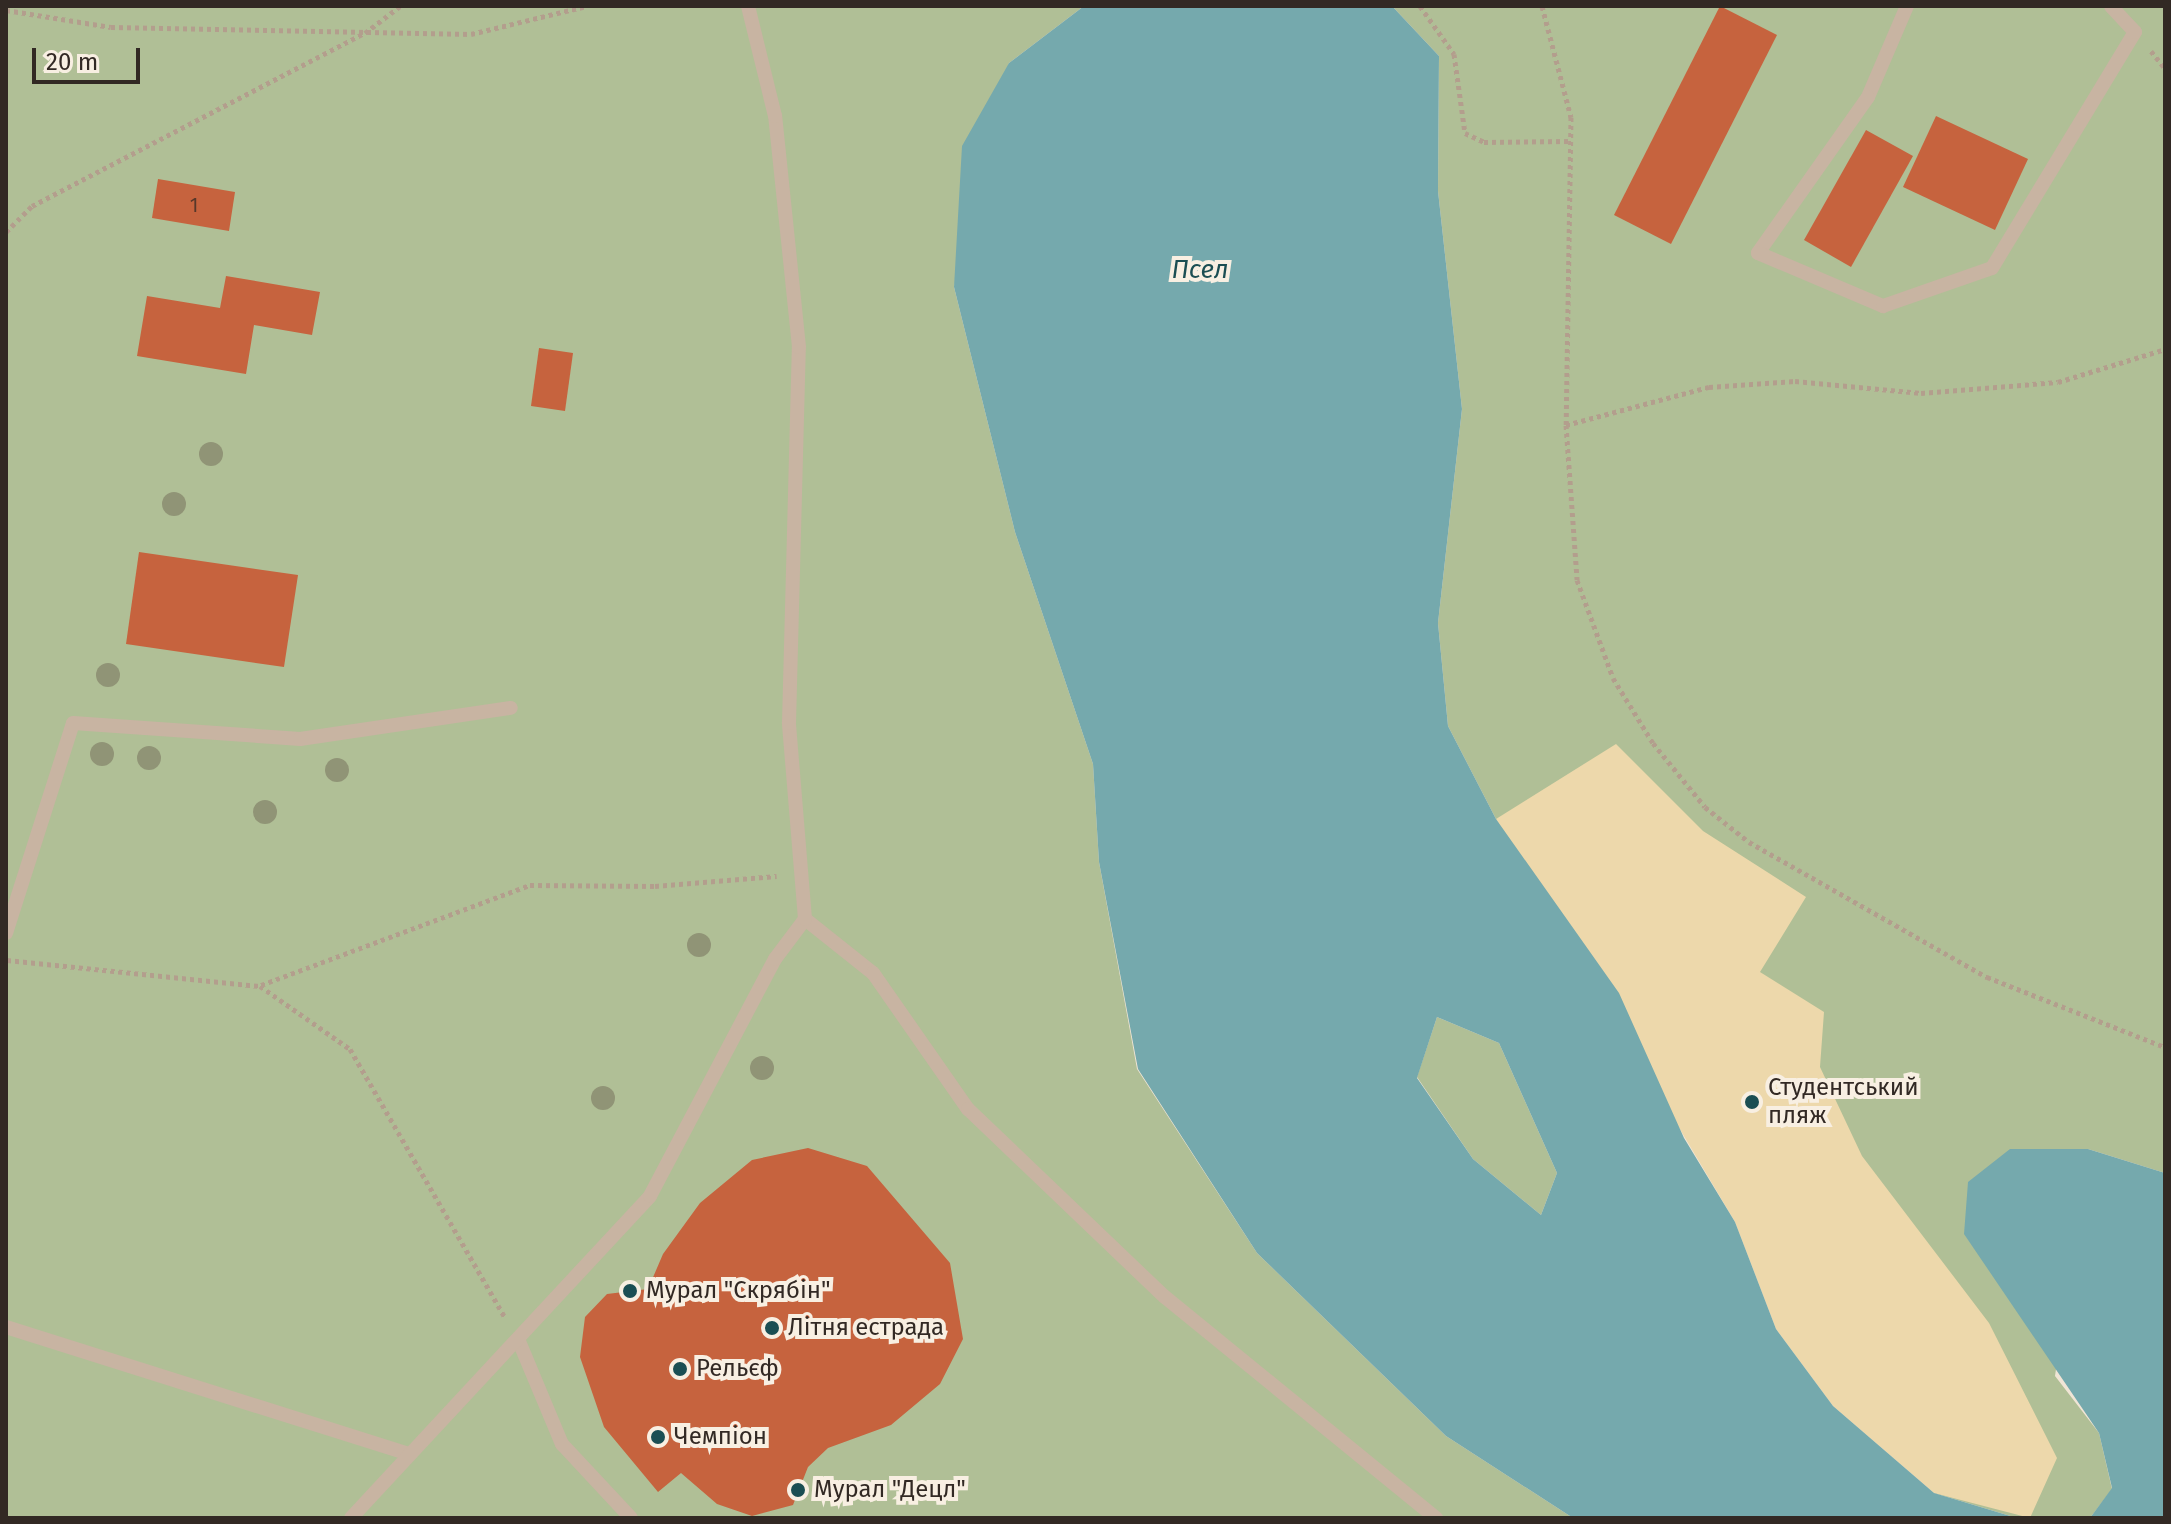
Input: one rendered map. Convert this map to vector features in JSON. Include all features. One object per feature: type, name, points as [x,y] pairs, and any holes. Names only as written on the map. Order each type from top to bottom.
[{"type":"lane","points":[[351,1518],[650,1196],[775,959],[805,919],[789,723],[799,347],[775,116],[748,6]]},
{"type":"lane","points":[[1907,6],[1868,97],[1758,253],[1883,306],[1992,268],[2135,32],[2111,6]]},
{"type":"lane","points":[[6,933],[73,723],[300,739],[511,708]]},
{"type":"lane","points":[[805,919],[873,973],[968,1109],[1165,1297],[1436,1518]]},
{"type":"lane","points":[[6,1327],[410,1454]]},
{"type":"lane","points":[[518,1339],[562,1444],[631,1518]]},
{"type":"path","points":[[6,232],[32,206],[365,33],[400,6]]},
{"type":"path","points":[[6,10],[111,27],[471,34],[587,6]]},
{"type":"path","points":[[1420,6],[1454,54],[1465,133],[1484,142],[1571,141]]},
{"type":"path","points":[[1542,6],[1571,117],[1566,425],[1577,580],[1613,678],[1653,743],[1705,807],[1749,842],[1987,977],[2165,1047]]},
{"type":"path","points":[[1566,425],[1709,387],[1795,381],[1921,393],[2043,383],[2165,349]]},
{"type":"path","points":[[6,960],[260,986],[530,885],[655,886],[801,874]]},
{"type":"path","points":[[260,986],[350,1049],[518,1339]]},
{"type":"green space","points":[[6,6],[1084,6],[1009,63],[954,287],[1015,532],[1093,764],[1099,862],[1137,1069],[1257,1253],[1446,1436],[1573,1518],[6,1518]]},
{"type":"green space","points":[[1392,6],[2165,6],[2165,1173],[2088,1149],[2055,1376],[2099,1433],[2112,1489],[2090,1518],[2017,1518],[1934,1493],[1496,819],[1448,726],[1438,623],[1462,409],[1438,191],[1439,56]]},
{"type":"green space","points":[[1437,1017],[1499,1043],[1557,1173],[1541,1215],[1473,1159],[1417,1077]]},
{"type":"sand","name":"Студентський пляж","points":[[1616,744],[1703,831],[1806,897],[1760,972],[1824,1012],[1820,1067],[1862,1156],[1989,1323],[2057,1458],[2030,1518],[1934,1493],[1833,1406],[1776,1329],[1735,1222],[1496,819]]},
{"type":"water","name":"Псел","points":[[1084,6],[1392,6],[1439,56],[1438,191],[1462,409],[1438,623],[1448,726],[1496,819],[1619,993],[1684,1138],[1735,1222],[1776,1329],[1833,1406],[1934,1493],[2017,1518],[1573,1518],[1446,1436],[1257,1253],[1138,1069],[1099,862],[1093,764],[1015,532],[954,287],[962,146],[1009,63]],"holes":[[[1437,1017],[1499,1043],[1557,1173],[1541,1215],[1473,1159],[1417,1078]]]},
{"type":"water","points":[[2010,1149],[2088,1149],[2165,1173],[2165,1518],[2090,1518],[2112,1488],[2099,1433],[1964,1234],[1968,1182]]},
{"type":"building","points":[[1720,6],[1777,35],[1671,244],[1614,215]]},
{"type":"building","points":[[1936,116],[2028,159],[1995,230],[1903,187]]},
{"type":"building","points":[[1866,130],[1913,156],[1851,267],[1804,240]]},
{"type":"building","points":[[158,179],[235,192],[229,231],[152,218]]},
{"type":"building","points":[[226,276],[320,292],[312,335],[254,325],[246,374],[137,356],[147,296],[220,308]]},
{"type":"building","points":[[539,348],[573,353],[565,411],[531,406]]},
{"type":"building","points":[[139,552],[298,575],[284,667],[126,644]]},
{"type":"building","name":"Літня естрада","points":[[808,1148],[867,1166],[950,1263],[963,1339],[940,1384],[891,1425],[828,1448],[808,1467],[793,1505],[752,1516],[717,1504],[681,1473],[658,1492],[604,1427],[580,1357],[585,1317],[607,1294],[648,1289],[663,1254],[700,1203],[752,1160]]},
{"type":"place","name":"Студентський пляж","points":[[1752,1102]]},
{"type":"place","name":"Мурал \"Скрябін\"","points":[[630,1291]]},
{"type":"place","name":"Літня естрада","points":[[772,1328]]},
{"type":"place","name":"Рельєф","points":[[680,1369]]},
{"type":"place","name":"Чемпіон","points":[[658,1437]]},
{"type":"place","name":"Мурал \"Децл\"","points":[[798,1490]]}]
